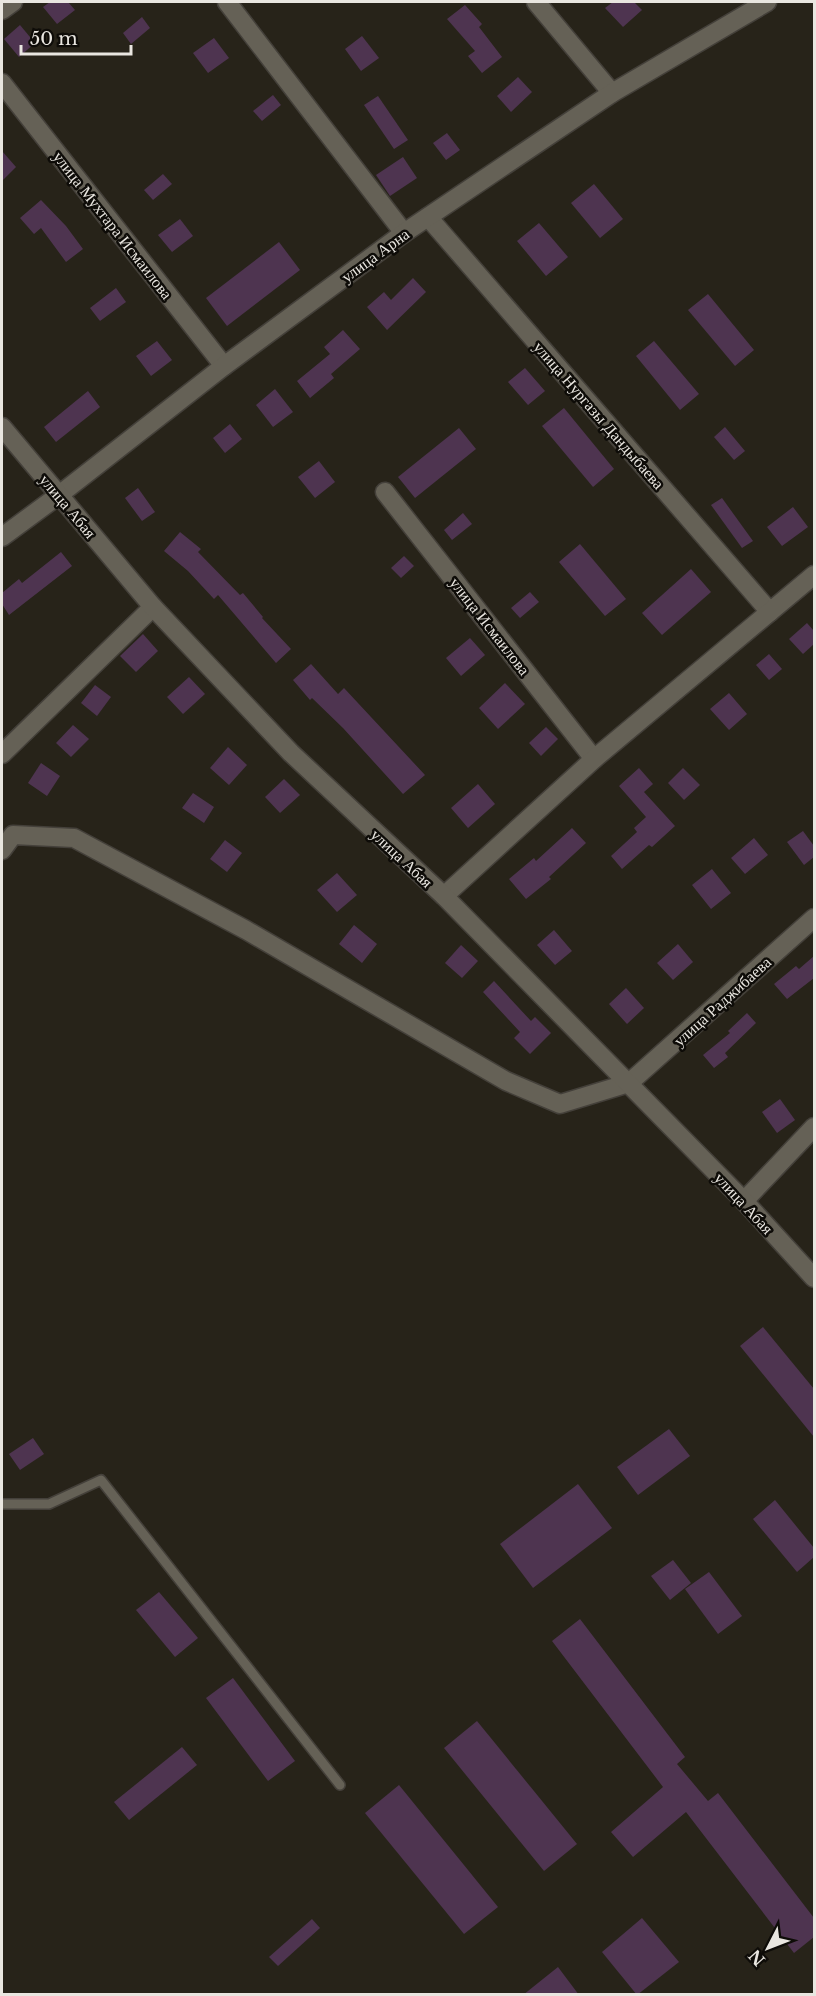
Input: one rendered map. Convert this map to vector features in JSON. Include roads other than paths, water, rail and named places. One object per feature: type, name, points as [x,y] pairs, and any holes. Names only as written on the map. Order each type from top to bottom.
[{"type":"street","points":[[2,10],[13,2]]},
{"type":"street","points":[[226,2],[404,233]]},
{"type":"street","points":[[536,2],[612,93]]},
{"type":"street","name":"улица Арна","points":[[2,537],[224,366],[404,233],[612,93],[767,2]]},
{"type":"street","name":"улица Мухтара Исмаилова","points":[[2,83],[224,366]]},
{"type":"street","name":"улица Нургазы Дандыбаева","points":[[428,218],[770,612]]},
{"type":"street","name":"улица Абая","points":[[2,427],[153,607],[291,753],[444,896],[744,1201],[814,1278]]},
{"type":"street","name":"улица Исмаилова","points":[[385,492],[594,759]]},
{"type":"street","points":[[444,896],[594,759],[814,575]]},
{"type":"street","points":[[2,754],[153,607]]},
{"type":"street","points":[[2,850],[13,835],[74,838],[246,930],[506,1081],[560,1104],[629,1083]]},
{"type":"street","name":"улица Раджибаева","points":[[629,1083],[814,918]]},
{"type":"street","points":[[744,1201],[814,1127]]},
{"type":"lane","points":[[2,1504],[49,1504],[101,1480],[340,1785]]}]
